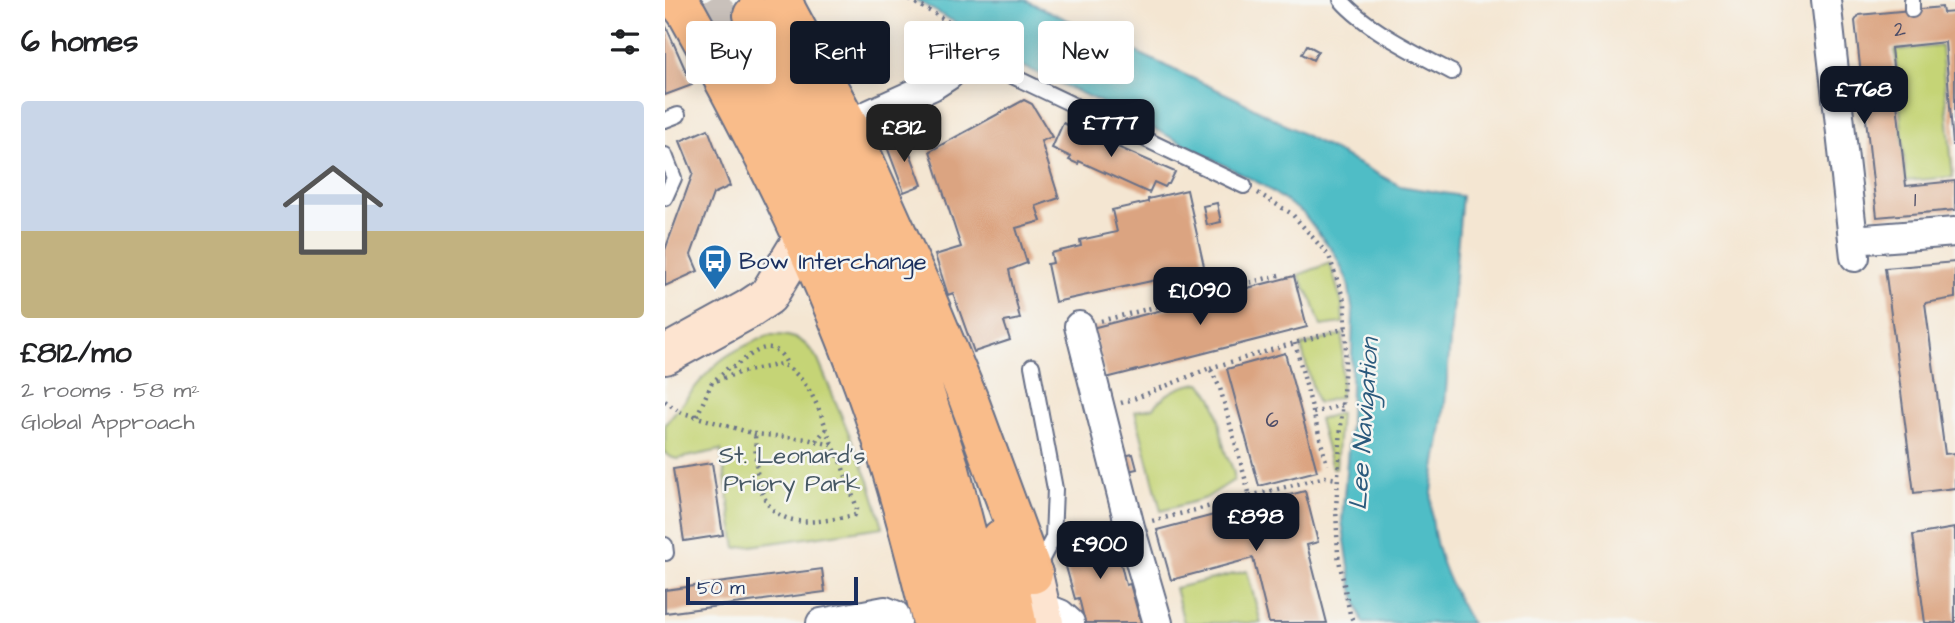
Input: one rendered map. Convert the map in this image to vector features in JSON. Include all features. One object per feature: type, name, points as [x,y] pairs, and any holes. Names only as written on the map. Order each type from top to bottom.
[{"type":"highway","points":[[677,0],[687,13],[738,105],[803,238],[849,346],[880,433],[932,623]]},
{"type":"highway","points":[[754,15],[787,11],[848,124],[968,398],[1041,610]]},
{"type":"highway","points":[[754,15],[805,175],[871,328],[922,475],[960,623]]},
{"type":"highway","points":[[754,15],[831,162],[900,319],[949,466],[990,623]]},
{"type":"highway","points":[[968,398],[1013,591],[1041,610]]},
{"type":"main road","points":[[665,354],[768,296],[803,238]]},
{"type":"street","points":[[1823,7],[1854,249],[1955,232]]},
{"type":"street","points":[[848,124],[935,84]]},
{"type":"street","points":[[1086,324],[1130,527],[1158,623]]},
{"type":"street","points":[[821,623],[891,617]]},
{"type":"lane","points":[[1341,0],[1349,9],[1397,42],[1452,72]]},
{"type":"lane","points":[[1024,82],[1244,186]]},
{"type":"lane","points":[[665,155],[674,178],[665,198]]},
{"type":"lane","points":[[1032,366],[1055,489],[1053,538],[1041,610]]},
{"type":"lane","points":[[665,545],[666,552]]},
{"type":"path","points":[[910,0],[947,21]]},
{"type":"path","points":[[1244,186],[1293,214],[1329,256],[1345,303],[1338,479],[1338,555],[1354,623]]},
{"type":"path","points":[[1086,324],[1283,274]]},
{"type":"path","points":[[1130,400],[1251,354],[1346,328]]},
{"type":"path","points":[[1295,343],[1327,465]]},
{"type":"path","points":[[697,416],[712,382],[729,367],[734,367],[762,348],[771,347],[781,354],[788,367]]},
{"type":"path","points":[[712,382],[738,373],[781,364],[799,375],[839,457],[857,508],[855,515],[795,522],[780,518],[767,505],[760,488],[755,434]]},
{"type":"path","points":[[1210,368],[1220,388],[1249,496]]},
{"type":"path","points":[[665,401],[678,411],[755,434],[832,445]]},
{"type":"path","points":[[1313,413],[1343,405]]},
{"type":"path","points":[[816,442],[826,429]]},
{"type":"path","points":[[1151,522],[1325,477],[1338,479]]},
{"type":"green space","points":[[1941,46],[1953,177],[1906,181],[1895,50]]},
{"type":"green space","points":[[1330,263],[1342,304],[1343,323],[1321,326],[1312,300],[1298,275]]},
{"type":"green space","points":[[1343,334],[1341,397],[1317,403],[1301,346]]},
{"type":"green space","name":"St. Leonard's Priory Park","points":[[769,335],[798,339],[818,360],[869,481],[883,527],[736,548],[721,450],[677,459],[665,453],[665,424],[701,381],[724,358]]},
{"type":"green space","points":[[1200,383],[1216,407],[1223,445],[1234,480],[1206,498],[1161,511],[1135,411],[1154,408],[1174,390]]},
{"type":"green space","points":[[1340,413],[1336,468],[1332,468],[1319,419]]},
{"type":"green space","points":[[1247,571],[1261,623],[1184,623],[1175,588]]},
{"type":"water","points":[[916,0],[1025,0],[1070,21],[1038,21],[1038,73],[1024,67],[1024,21],[953,21]]},
{"type":"water","name":"Lee Navigation","points":[[1134,51],[1239,100],[1400,186],[1462,196],[1445,403],[1433,481],[1432,511],[1441,561],[1471,623],[1364,623],[1362,620],[1352,586],[1342,521],[1350,425],[1353,313],[1348,282],[1335,254],[1303,213],[1261,184],[1124,113],[1061,84],[1134,84]]},
{"type":"building","points":[[1942,7],[1943,13],[1955,12],[1955,145],[1945,42],[1891,48],[1906,186],[1955,181],[1955,210],[1877,217],[1855,21],[1859,15]]},
{"type":"building","points":[[665,24],[686,71],[686,84],[692,85],[665,95]]},
{"type":"building","points":[[1307,45],[1318,51],[1313,60],[1302,54]]},
{"type":"building","points":[[1024,100],[1032,104],[1052,137],[1041,141],[1059,198],[1036,206],[1041,221],[1016,228],[1027,263],[1009,270],[1020,319],[1004,322],[1010,340],[974,352],[953,293],[948,295],[935,255],[961,247],[930,151]]},
{"type":"building","points":[[1063,123],[1175,172],[1169,184],[1165,187],[1154,182],[1149,193],[1079,161],[1078,164],[1069,160],[1071,157],[1052,148]]},
{"type":"building","points":[[708,129],[730,186],[713,194],[691,255],[698,271],[665,286],[665,250],[693,173],[680,141]]},
{"type":"building","points":[[904,137],[922,185],[904,192],[886,144]]},
{"type":"building","points":[[1187,190],[1206,275],[1180,281],[1179,275],[1055,302],[1047,264],[1053,263],[1051,253],[1081,246],[1080,240],[1117,232],[1112,210]]},
{"type":"building","points":[[1217,203],[1221,222],[1207,225],[1203,206]]},
{"type":"building","points":[[1955,262],[1955,298],[1925,303],[1945,454],[1955,453],[1955,488],[1914,493],[1885,268]]},
{"type":"building","points":[[1294,276],[1307,327],[1106,378],[1092,328]]},
{"type":"building","points":[[1285,353],[1317,471],[1259,486],[1227,369]]},
{"type":"building","points":[[1133,454],[1137,469],[1123,472],[1119,457]]},
{"type":"building","points":[[712,463],[723,535],[684,541],[673,469]]},
{"type":"building","points":[[1305,491],[1318,542],[1307,545],[1327,623],[1269,623],[1253,558],[1171,580],[1157,530]]},
{"type":"building","points":[[1955,528],[1955,623],[1925,623],[1913,535]]},
{"type":"building","points":[[1113,532],[1126,585],[1130,584],[1141,623],[1085,623],[1079,598],[1075,599],[1060,545]]},
{"type":"building","points":[[822,569],[825,592],[665,613],[665,590]]},
{"type":"tunnel","points":[[708,0],[721,21]]},
{"type":"place","name":"Bow Interchange","points":[[715,291]]}]
